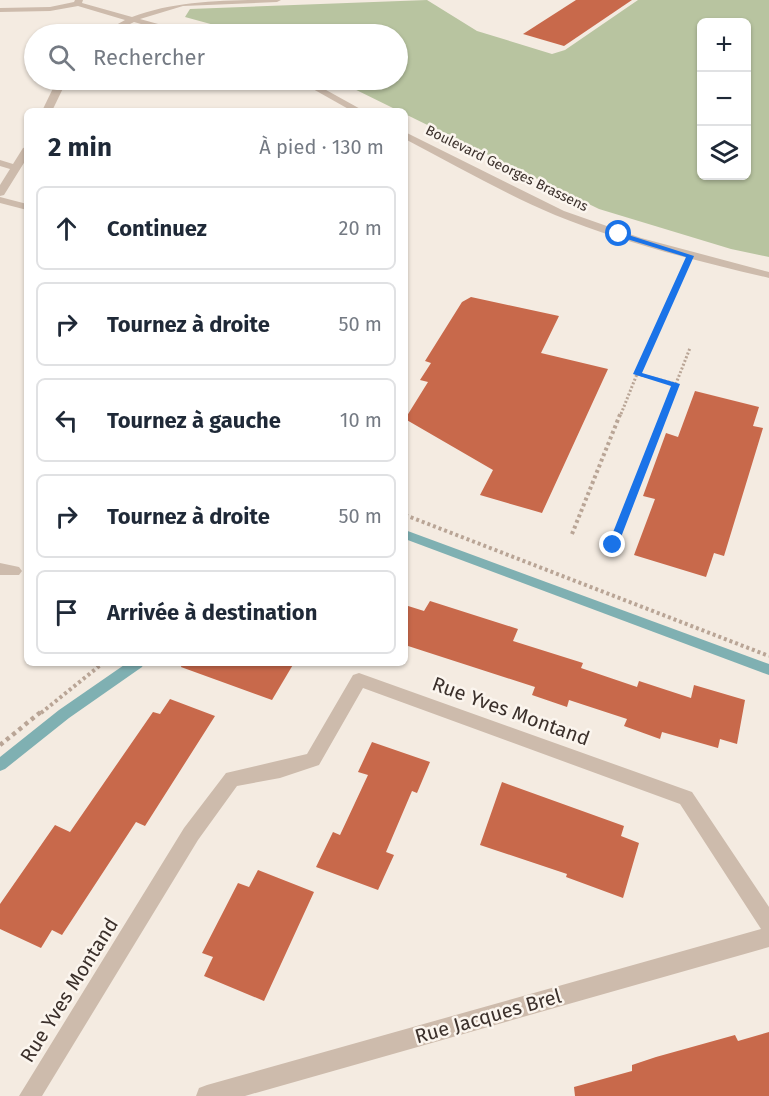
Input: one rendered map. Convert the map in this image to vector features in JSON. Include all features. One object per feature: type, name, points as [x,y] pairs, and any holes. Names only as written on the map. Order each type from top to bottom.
[{"type":"street","points":[[123,24],[146,13],[183,4],[277,0]]},
{"type":"street","points":[[0,10],[50,9],[79,2],[146,24]]},
{"type":"street","points":[[48,108],[57,90]]},
{"type":"street","points":[[320,90],[353,108]]},
{"type":"street","name":"Boulevard Georges Brassens","points":[[408,136],[559,212],[690,256],[769,275]]},
{"type":"street","points":[[0,193],[24,155]]},
{"type":"street","points":[[0,163],[16,168]]},
{"type":"street","points":[[0,200],[24,206]]},
{"type":"street","name":"Rue Yves Montand","points":[[30,1096],[191,834],[232,779],[280,770],[313,760],[359,680],[686,798],[769,924]]},
{"type":"street","name":"Rue Jacques Brel","points":[[207,1096],[769,937]]},
{"type":"path","points":[[572,534],[637,374],[690,256]]},
{"type":"path","points":[[613,545],[690,348]]},
{"type":"path","points":[[637,374],[676,384]]},
{"type":"path","points":[[408,516],[769,656]]},
{"type":"path","points":[[0,745],[99,666]]},
{"type":"green space","points":[[427,0],[477,31],[552,54],[565,50],[638,0],[769,0],[769,257],[731,249],[599,209],[408,115],[408,108],[393,108],[356,90],[408,90],[408,24],[211,24],[185,17],[190,9]]},
{"type":"building","points":[[576,0],[632,0],[564,46],[523,34]]},
{"type":"building","points":[[471,297],[559,316],[541,353],[608,369],[542,513],[480,495],[493,470],[408,421],[408,414],[428,382],[420,380],[431,363],[425,361],[462,302]]},
{"type":"building","points":[[695,391],[759,407],[753,426],[763,428],[724,556],[714,553],[706,577],[634,555],[655,499],[643,496],[666,433],[678,437]]},
{"type":"building","points":[[430,601],[518,629],[513,641],[583,663],[581,668],[637,687],[639,681],[691,698],[694,685],[745,700],[737,744],[720,739],[718,748],[662,732],[660,739],[624,726],[627,719],[569,700],[567,707],[532,695],[535,687],[408,646],[408,606],[424,611]]},
{"type":"building","points":[[181,666],[292,666],[272,700]]},
{"type":"building","points":[[170,699],[215,716],[145,826],[136,822],[62,935],[52,930],[41,948],[0,929],[0,904],[55,825],[70,832],[153,712],[160,714]]},
{"type":"building","points":[[372,742],[430,762],[417,793],[412,791],[386,852],[394,855],[378,890],[316,867],[333,832],[340,835],[368,775],[358,772]]},
{"type":"building","points":[[502,782],[624,826],[621,836],[639,843],[623,898],[566,877],[567,874],[480,845]]},
{"type":"building","points":[[258,870],[314,892],[264,1001],[204,976],[213,957],[202,953],[238,883],[249,887]]},
{"type":"building","points":[[769,1032],[769,1096],[575,1096],[574,1087],[632,1071],[632,1065],[656,1057],[735,1035],[738,1041]]},
{"type":"waterway","points":[[408,535],[769,670]]},
{"type":"waterway","points":[[0,765],[64,714],[133,666]]},
{"type":"route","points":[[613,545],[676,384],[637,374],[690,256],[619,234]]}]
